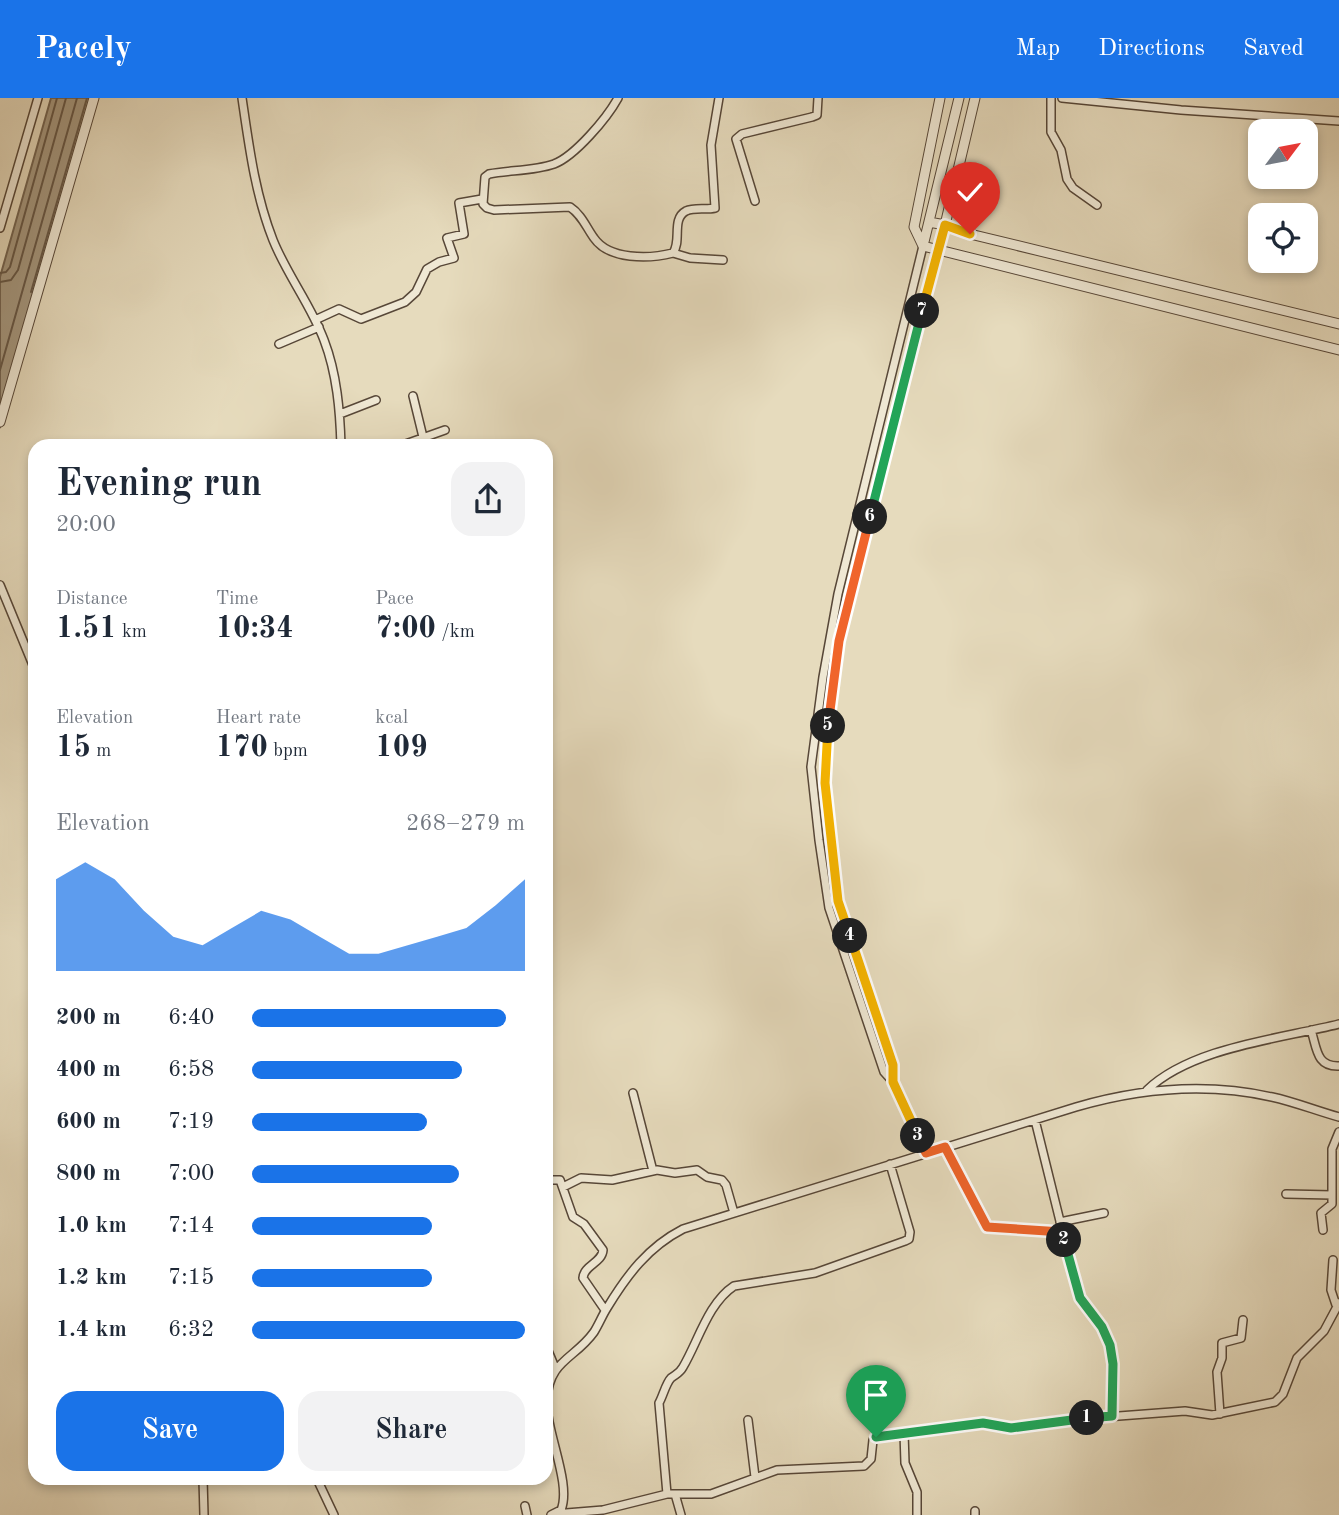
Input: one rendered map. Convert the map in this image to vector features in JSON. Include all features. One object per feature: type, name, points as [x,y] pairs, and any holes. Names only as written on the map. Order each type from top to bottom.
[{"type":"street","points":[[0,228],[38,98]]},
{"type":"street","points":[[0,422],[94,98]]},
{"type":"street","points":[[242,98],[255,181],[263,212],[282,260],[317,323],[330,355],[340,414],[341,439]]},
{"type":"street","points":[[618,98],[601,124],[561,161],[547,166],[489,174],[483,181],[482,198],[487,208],[570,207],[577,212],[598,244],[613,253],[624,256],[673,253],[690,258],[723,260]]},
{"type":"street","points":[[673,253],[678,245],[680,216],[689,210],[715,208],[711,145],[719,98]]},
{"type":"street","points":[[755,201],[736,139],[742,134],[817,115],[818,98]]},
{"type":"street","points":[[923,246],[914,227],[940,98]]},
{"type":"street","points":[[926,1153],[893,1082],[884,1072],[830,908],[811,767],[838,594],[959,98]]},
{"type":"street","points":[[893,1082],[893,1065],[838,901],[825,783],[827,735],[846,608],[975,98]]},
{"type":"street","points":[[1051,98],[1051,132],[1060,150],[1067,179],[1073,188],[1097,205]]},
{"type":"street","points":[[1062,98],[1181,110],[1339,121]]},
{"type":"street","points":[[279,344],[339,309],[356,319],[369,317],[411,298],[427,270],[439,262],[454,258],[447,239],[464,234],[458,203],[482,198]]},
{"type":"street","points":[[929,222],[1339,324]]},
{"type":"street","points":[[923,246],[1339,350]]},
{"type":"street","points":[[413,396],[423,437]]},
{"type":"street","points":[[340,414],[376,400]]},
{"type":"street","points":[[418,439],[445,430]]},
{"type":"street","points":[[0,584],[28,653]]},
{"type":"street","points":[[1146,1090],[1167,1074],[1219,1052],[1339,1024]]},
{"type":"street","points":[[1311,1030],[1323,1062],[1327,1066],[1339,1066]]},
{"type":"street","points":[[553,1372],[593,1333],[628,1276],[657,1244],[683,1229],[1097,1101],[1146,1090],[1195,1088],[1256,1094],[1339,1117]]},
{"type":"street","points":[[634,1093],[653,1171]]},
{"type":"street","points":[[1035,1120],[1077,1290],[1102,1327],[1110,1345],[1113,1364],[1112,1416]]},
{"type":"street","points":[[1323,1230],[1321,1213],[1332,1204],[1332,1149],[1339,1132]]},
{"type":"street","points":[[945,1147],[987,1227],[1062,1232]]},
{"type":"street","points":[[681,1515],[671,1494],[659,1403],[666,1392],[668,1381],[684,1366],[703,1325],[724,1294],[734,1286],[815,1273],[909,1239],[890,1164]]},
{"type":"street","points":[[563,1187],[581,1178],[612,1180],[653,1171],[675,1173],[697,1170],[707,1177],[722,1181],[734,1213]]},
{"type":"street","points":[[553,1179],[557,1178],[563,1187],[573,1217],[584,1224],[603,1250],[602,1256],[586,1270],[583,1278],[605,1310]]},
{"type":"street","points":[[1286,1194],[1332,1195]]},
{"type":"street","points":[[1060,1222],[1104,1213]]},
{"type":"street","points":[[552,1515],[603,1510],[671,1494],[701,1496],[777,1470],[864,1466],[872,1459],[873,1440],[881,1436],[983,1423],[1011,1428],[1185,1410],[1220,1414],[1275,1402],[1280,1399],[1297,1358],[1324,1331],[1337,1304],[1331,1290],[1333,1260]]},
{"type":"street","points":[[1220,1414],[1217,1372],[1222,1358],[1222,1345],[1224,1341],[1241,1338],[1243,1320]]},
{"type":"street","points":[[553,1363],[556,1370]]},
{"type":"street","points":[[748,1420],[755,1477]]},
{"type":"street","points":[[904,1433],[907,1468],[917,1492],[917,1515]]},
{"type":"street","points":[[552,1515],[561,1510],[564,1495],[553,1443]]},
{"type":"street","points":[[203,1485],[204,1515]]},
{"type":"street","points":[[320,1485],[334,1515]]},
{"type":"street","points":[[525,1506],[527,1515]]},
{"type":"water","points":[[51,98],[94,98],[0,428],[0,277]]},
{"type":"route","points":[[876,1437],[983,1423],[1011,1428],[1112,1416],[1113,1364],[1110,1345],[1102,1327],[1080,1298],[1062,1232],[987,1227],[945,1147],[926,1153],[893,1082],[893,1065],[838,901],[825,783],[827,735],[839,641],[945,225],[970,234]]}]
